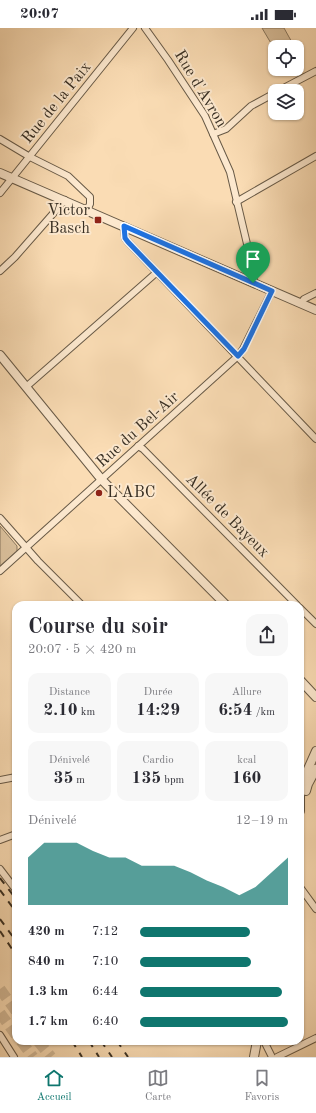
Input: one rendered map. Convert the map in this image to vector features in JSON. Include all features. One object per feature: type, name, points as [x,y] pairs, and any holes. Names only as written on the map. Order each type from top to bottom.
[{"type":"street","name":"Rue de la Paix","points":[[0,193],[133,28]]},
{"type":"street","name":"Rue d'Avron","points":[[145,28],[205,116],[230,172],[252,265],[254,276],[253,283]]},
{"type":"street","points":[[291,84],[316,71]]},
{"type":"street","points":[[213,134],[226,129],[251,106],[268,97]]},
{"type":"street","points":[[0,139],[30,157],[68,176],[90,197],[90,204],[87,210]]},
{"type":"street","points":[[236,202],[316,156]]},
{"type":"street","points":[[0,172],[316,310]]},
{"type":"street","points":[[0,271],[15,257],[65,200]]},
{"type":"street","points":[[124,226],[125,238],[128,242],[316,439]]},
{"type":"street","points":[[26,387],[156,273]]},
{"type":"street","name":"Rue du Bel-Air","points":[[0,571],[238,356],[244,349],[272,291]]},
{"type":"street","points":[[301,304],[304,299],[316,293]]},
{"type":"street","points":[[0,356],[102,480],[222,601]]},
{"type":"street","name":"Allée de Bayeux","points":[[138,446],[293,601]]},
{"type":"street","points":[[0,518],[26,548],[78,601]]},
{"type":"street","points":[[304,612],[316,624]]},
{"type":"street","points":[[304,684],[316,697]]},
{"type":"street","points":[[304,778],[316,751]]},
{"type":"street","points":[[304,799],[308,784],[316,770],[314,765],[316,758]]},
{"type":"street","points":[[0,780],[12,777]]},
{"type":"street","points":[[0,840],[12,836]]},
{"type":"street","points":[[0,869],[12,885]]},
{"type":"street","points":[[304,892],[316,909]]},
{"type":"street","points":[[0,1035],[14,1057]]},
{"type":"street","points":[[304,1044],[316,1038]]},
{"type":"street","points":[[254,1057],[256,1045]]},
{"type":"street","points":[[266,1045],[272,1057]]},
{"type":"street","points":[[277,1057],[302,1045]]},
{"type":"shaded area","points":[[262,28],[284,28],[291,40],[269,40]]},
{"type":"shaded area","points":[[0,526],[17,546],[17,552],[0,567]]},
{"type":"tunnel","points":[[0,989],[12,1006]]},
{"type":"tunnel","points":[[0,1013],[12,1030]]},
{"type":"tunnel","points":[[24,1045],[33,1057]]},
{"type":"tunnel","points":[[41,1045],[51,1057]]},
{"type":"railway","points":[[0,878],[12,894]]},
{"type":"railway","points":[[0,890],[12,906]]},
{"type":"railway","points":[[0,919],[12,936]]},
{"type":"railway","points":[[0,931],[12,949]]},
{"type":"railway","points":[[74,1045],[82,1057]]},
{"type":"railway","points":[[92,1045],[99,1057]]},
{"type":"railway","points":[[104,1045],[112,1057]]},
{"type":"railway","points":[[120,1045],[128,1057]]},
{"type":"place","name":"Victor Basch","points":[[98,220]]},
{"type":"place","name":"L'ABC","points":[[99,493]]},
{"type":"route","points":[[124,226],[245,279],[253,283],[272,291],[244,349],[238,356],[156,273],[128,242],[125,238],[124,226]]}]
